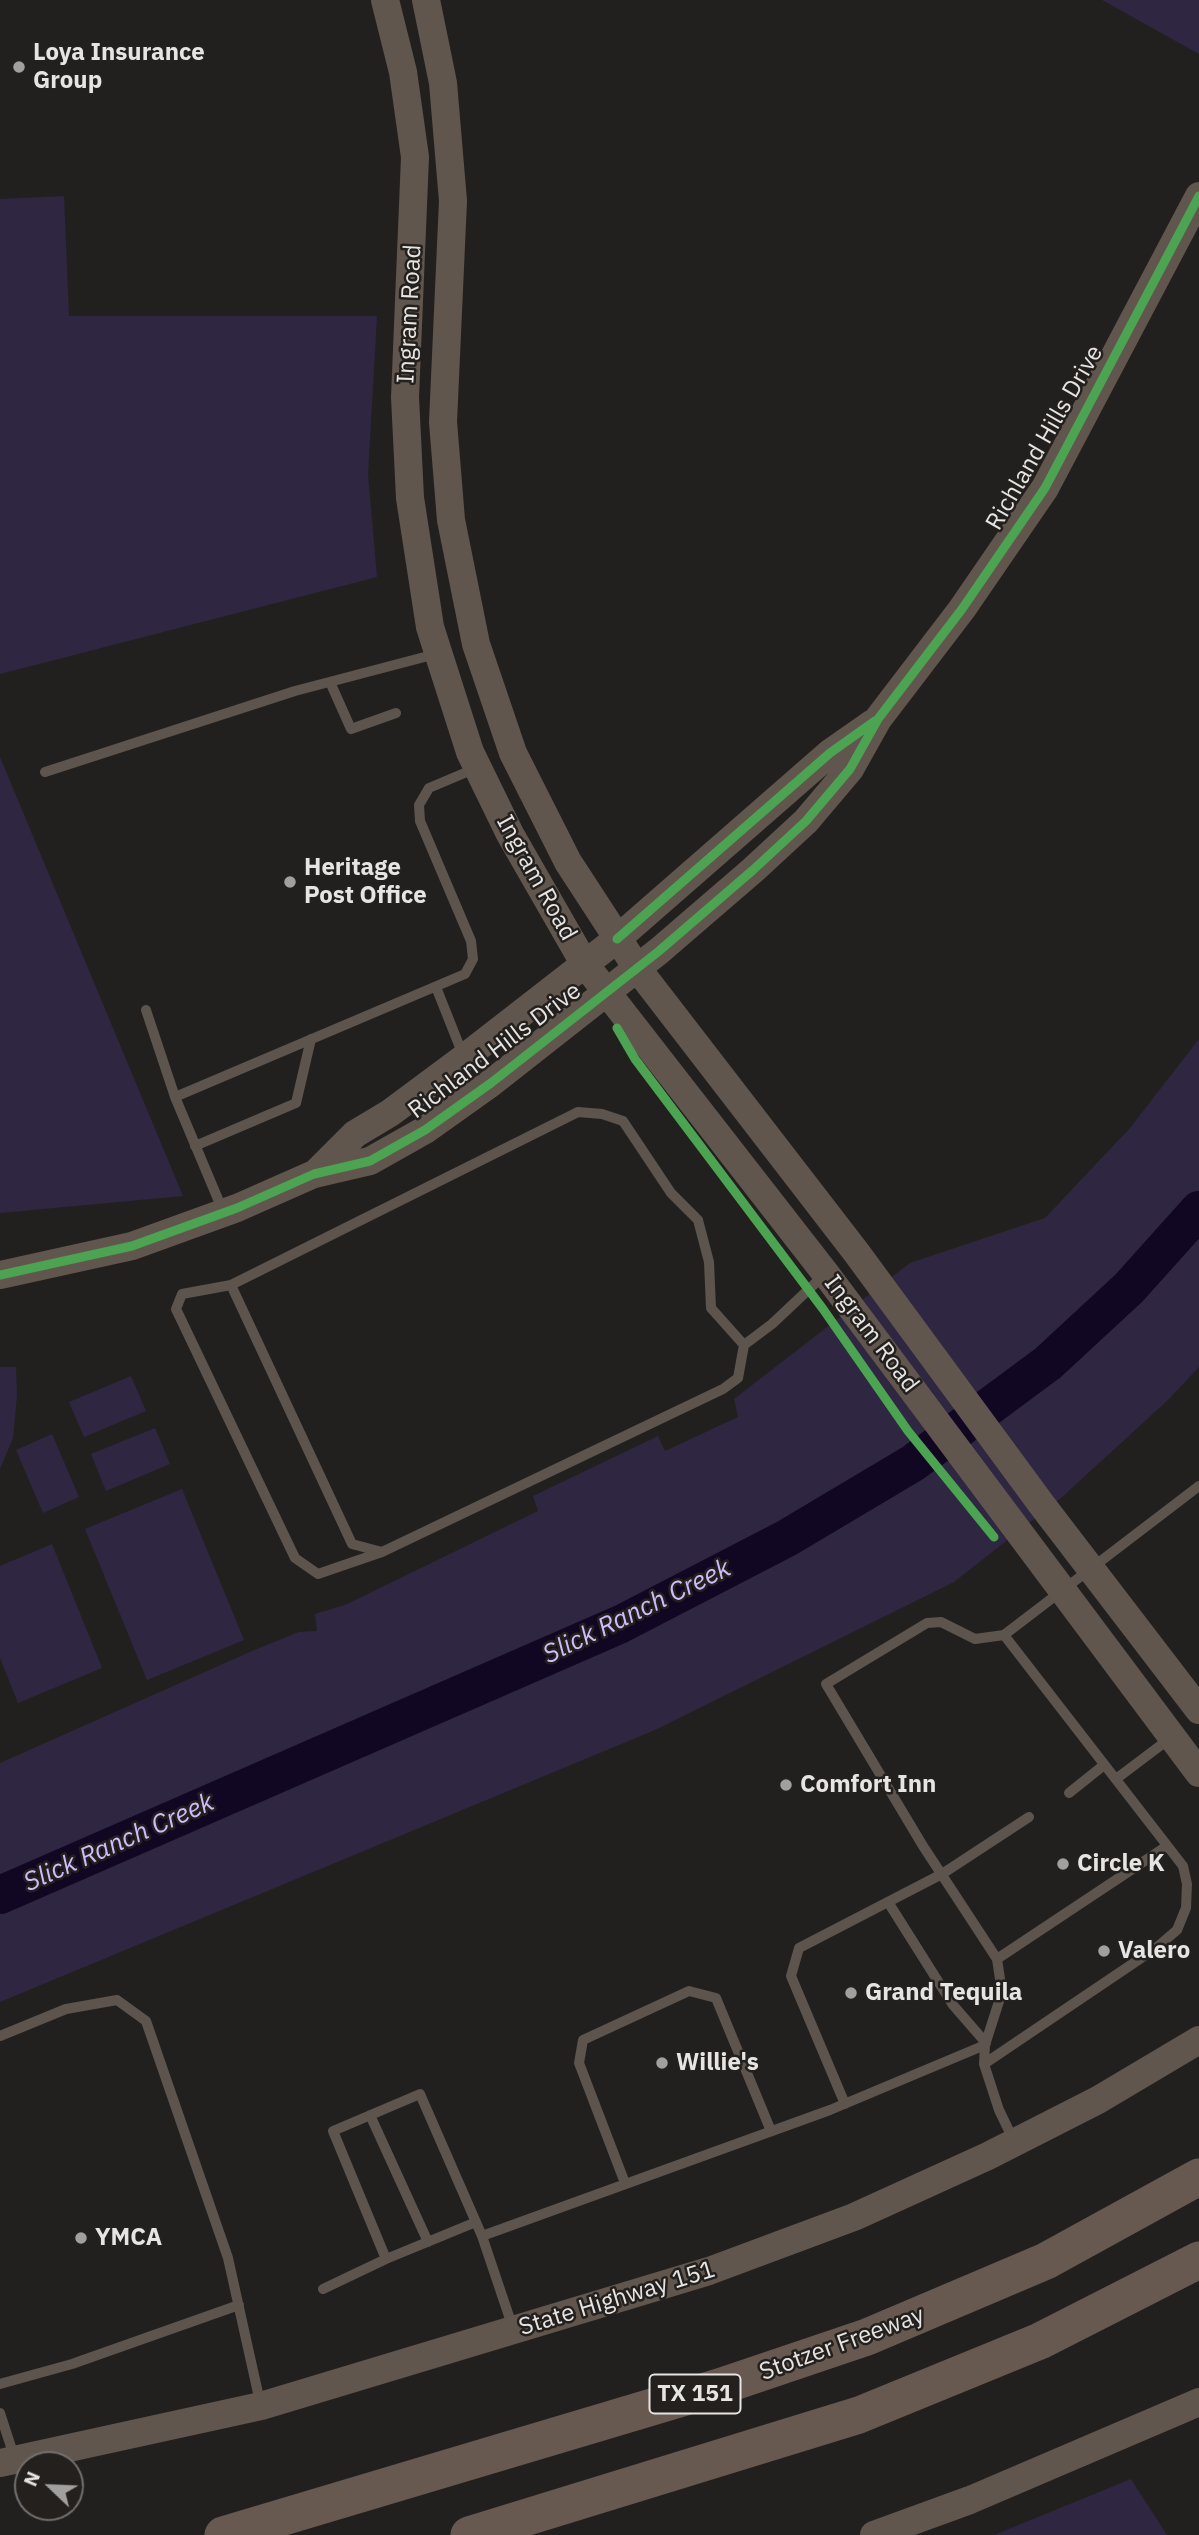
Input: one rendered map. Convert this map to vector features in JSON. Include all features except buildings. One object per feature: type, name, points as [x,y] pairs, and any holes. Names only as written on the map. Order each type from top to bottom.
[{"type":"highway","points":[[1149,2207],[1199,2161]]},
{"type":"highway","name":"Stotzer Freeway","points":[[223,2535],[830,2351],[988,2288],[1149,2207],[1199,2177]]},
{"type":"highway","points":[[469,2535],[859,2415],[1028,2346],[1199,2259]]},
{"type":"main road","name":"Ingram Road","points":[[385,0],[403,72],[415,157],[405,436],[422,590],[438,654],[478,768],[510,834],[584,963],[826,1274],[1199,1773]]},
{"type":"main road","name":"Ingram Road","points":[[426,0],[443,83],[453,201],[444,462],[455,543],[476,644],[513,752],[568,862],[637,968],[856,1252],[1042,1505],[1093,1568],[1199,1710]]},
{"type":"main road","name":"Richland Hills Drive","points":[[0,1275],[132,1246],[224,1213],[314,1174],[370,1161],[425,1130],[491,1083],[637,968],[806,821],[850,769],[878,719],[962,609],[1045,488],[1199,196]]},
{"type":"main road","points":[[414,240],[452,241]]},
{"type":"main road","points":[[438,654],[476,644]]},
{"type":"main road","name":"Richland Hills Drive","points":[[314,1174],[355,1134],[390,1113],[464,1058],[617,939],[830,752],[878,719]]},
{"type":"main road","points":[[826,1274],[856,1252]]},
{"type":"main road","name":"State Highway 151","points":[[7,2461],[261,2406],[514,2332],[709,2271],[819,2231],[1015,2143],[1098,2100],[1199,2040]]},
{"type":"main road","points":[[874,2535],[982,2495],[1199,2402]]},
{"type":"lane","points":[[45,772],[167,731],[330,682],[438,654]]},
{"type":"lane","points":[[330,682],[351,729],[396,713]]},
{"type":"lane","points":[[175,1097],[465,974],[472,959],[471,941],[420,821],[419,805],[429,788],[478,768]]},
{"type":"lane","points":[[436,987],[464,1058]]},
{"type":"lane","points":[[146,1010],[175,1097],[224,1213]]},
{"type":"lane","points":[[195,1146],[296,1102],[311,1039]]},
{"type":"lane","points":[[744,1345],[711,1308],[709,1262],[698,1220],[671,1193],[623,1121],[602,1114],[579,1112],[231,1285],[182,1294],[176,1309],[295,1558],[318,1574],[382,1552],[723,1389],[738,1378],[744,1345],[775,1322],[826,1274]]},
{"type":"lane","points":[[231,1285],[352,1544],[382,1552]]},
{"type":"lane","points":[[1015,2143],[999,2110],[984,2064],[986,2044],[1002,1992],[997,1959],[826,1684],[927,1623],[941,1622],[975,1639],[985,1640],[1004,1635],[1199,1486]]},
{"type":"lane","points":[[984,2064],[1156,1948],[1177,1930],[1186,1908],[1187,1884],[1183,1866],[1004,1635]]},
{"type":"lane","points":[[1116,1779],[1172,1737]]},
{"type":"lane","points":[[1069,1793],[1104,1765]]},
{"type":"lane","points":[[845,2104],[791,1976],[799,1948],[942,1874],[1030,1817]]},
{"type":"lane","points":[[997,1959],[1167,1846]]},
{"type":"lane","points":[[888,1902],[953,2004],[986,2044]]},
{"type":"lane","points":[[625,2183],[579,2063],[583,2040],[689,1991],[716,1998],[771,2131]]},
{"type":"lane","points":[[0,2036],[66,2009],[117,2000],[146,2021],[229,2259],[261,2406]]},
{"type":"lane","points":[[482,2236],[845,2104],[986,2044]]},
{"type":"lane","points":[[386,2259],[333,2131],[420,2094],[482,2236],[514,2332]]},
{"type":"lane","points":[[370,2115],[428,2242]]},
{"type":"lane","points":[[323,2289],[386,2259],[476,2222]]},
{"type":"lane","points":[[0,2384],[72,2364],[239,2305]]},
{"type":"lane","points":[[0,2413],[7,2461]]},
{"type":"shaded area","points":[[1102,0],[1199,0],[1199,54]]},
{"type":"shaded area","points":[[64,196],[69,316],[377,316],[368,474],[377,577],[0,674],[0,199]]},
{"type":"shaded area","points":[[0,757],[183,1196],[0,1213]]},
{"type":"shaded area","points":[[1199,1039],[1199,1367],[1169,1399],[1061,1498],[954,1582],[655,1730],[0,2002],[0,1763],[252,1651],[299,1632],[317,1631],[315,1614],[345,1605],[538,1511],[533,1496],[658,1436],[665,1451],[738,1417],[734,1399],[910,1263],[1045,1218],[1130,1128]]},
{"type":"shaded area","points":[[0,1367],[16,1367],[17,1395],[13,1438],[0,1469]]},
{"type":"shaded area","points":[[131,1376],[146,1411],[84,1437],[69,1402]]},
{"type":"shaded area","points":[[155,1428],[170,1464],[106,1491],[91,1454]]},
{"type":"shaded area","points":[[52,1434],[79,1497],[43,1513],[16,1450]]},
{"type":"shaded area","points":[[182,1489],[244,1640],[147,1680],[85,1529]]},
{"type":"shaded area","points":[[52,1544],[102,1668],[18,1703],[0,1658],[0,1566]]},
{"type":"shaded area","points":[[1131,2479],[1167,2535],[994,2535]]},
{"type":"waterway","name":"Slick Ranch Creek","points":[[0,1895],[621,1624],[787,1538],[913,1463],[1048,1363],[1129,1288],[1199,1210]]},
{"type":"cycle path","points":[[0,1275],[132,1246],[237,1208],[314,1174],[370,1161],[425,1130],[491,1083],[659,951],[753,870],[806,821],[850,769],[878,719],[962,609],[1045,488],[1199,196]]},
{"type":"cycle path","points":[[617,939],[830,753],[875,721]]},
{"type":"cycle path","points":[[617,1028],[635,1059],[823,1309],[908,1431],[994,1537]]},
{"type":"place","name":"Loya Insurance Group","points":[[19,67]]},
{"type":"place","name":"Heritage Post Office","points":[[290,882]]},
{"type":"place","name":"Comfort Inn","points":[[786,1785]]},
{"type":"place","name":"Circle K","points":[[1063,1864]]},
{"type":"place","name":"Valero","points":[[1104,1951]]},
{"type":"place","name":"Grand Tequila","points":[[851,1993]]},
{"type":"place","name":"Willie's","points":[[662,2063]]},
{"type":"place","name":"YMCA","points":[[81,2238]]}]
